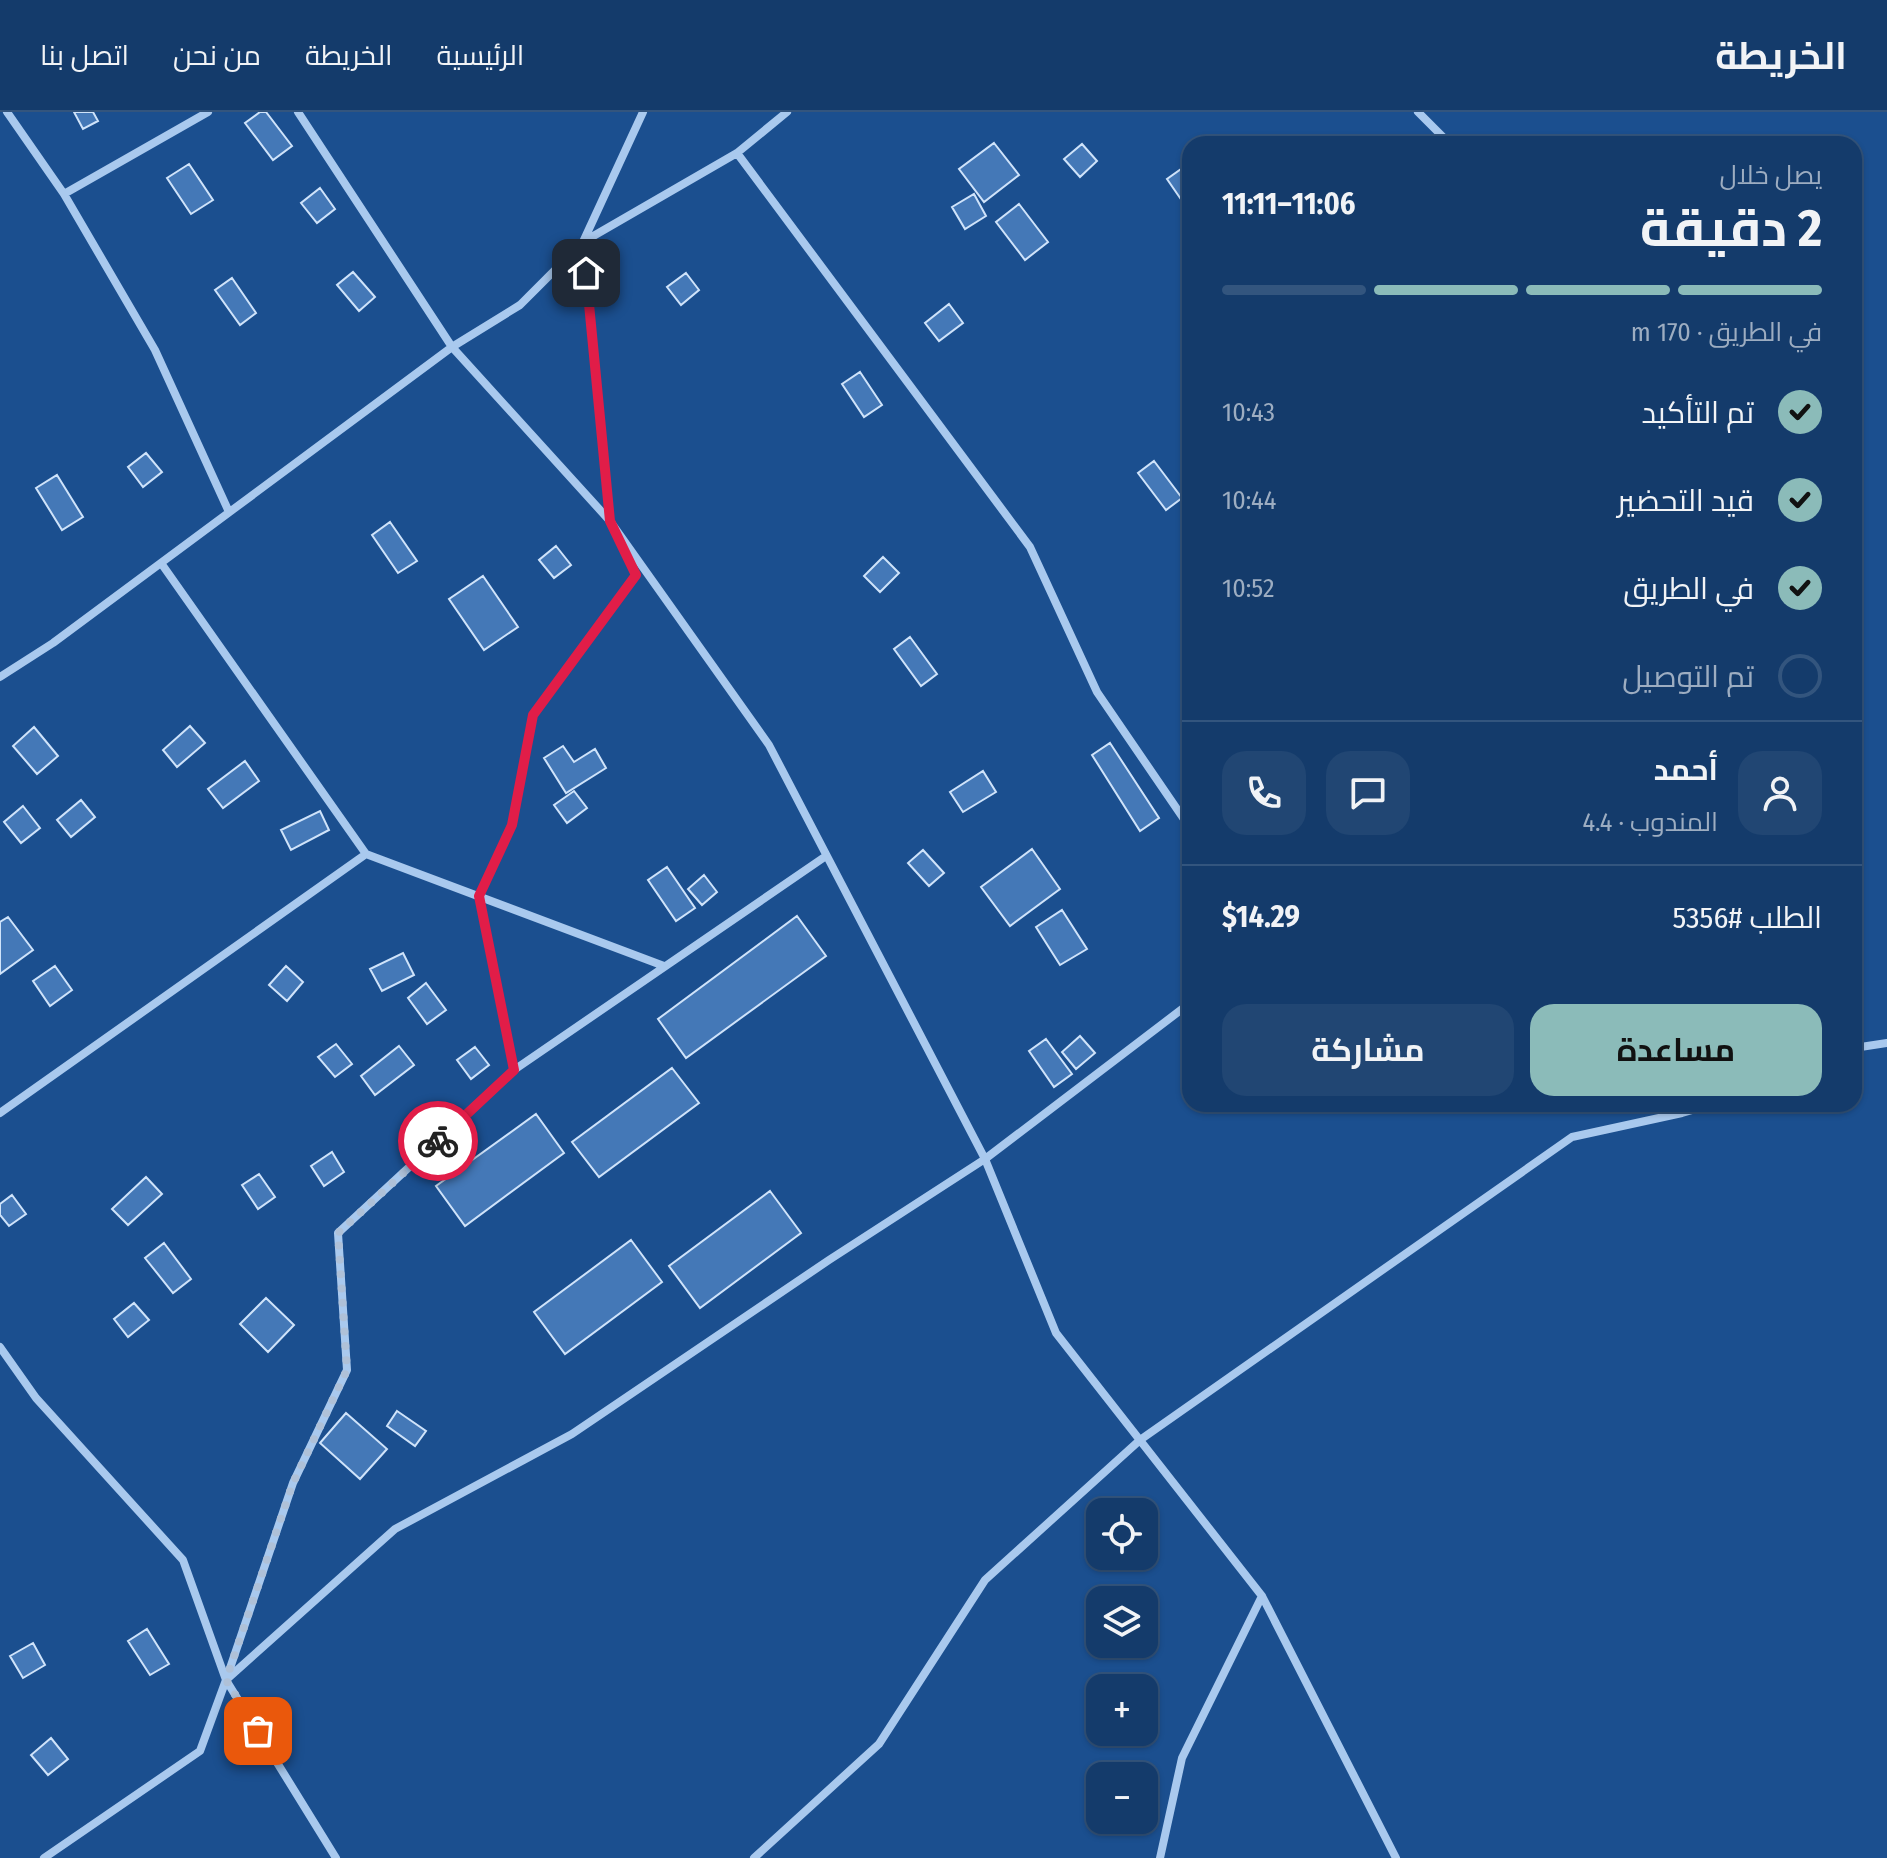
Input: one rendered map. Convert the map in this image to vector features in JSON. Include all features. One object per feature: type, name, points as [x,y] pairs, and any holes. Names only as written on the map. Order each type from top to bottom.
[{"type":"street","points":[[7,112],[64,194],[155,350],[229,512]]},
{"type":"street","points":[[64,194],[208,112]]},
{"type":"street","points":[[298,112],[452,347],[610,521],[769,745],[985,1159],[1056,1333],[1262,1596],[1396,1858]]},
{"type":"street","points":[[514,1070],[479,896],[512,825],[533,715],[636,575],[610,521],[583,242],[643,112]]},
{"type":"street","points":[[0,677],[53,643],[452,347],[520,305],[583,242],[737,153],[787,112]]},
{"type":"street","points":[[1418,112],[1442,136]]},
{"type":"street","points":[[737,153],[1030,547],[1097,692],[1182,816]]},
{"type":"street","points":[[161,563],[366,854],[664,966]]},
{"type":"street","points":[[0,1113],[366,854]]},
{"type":"street","points":[[44,1858],[200,1751],[293,1483],[347,1370],[338,1233],[514,1070],[826,856]]},
{"type":"street","points":[[226,1680],[395,1529],[572,1434],[985,1159],[1182,1009]]},
{"type":"street","points":[[1862,1047],[1887,1043]]},
{"type":"street","points":[[754,1858],[879,1744],[985,1580],[1140,1440],[1572,1137],[1685,1112]]},
{"type":"street","points":[[0,1347],[36,1398],[183,1560],[226,1680],[336,1858]]},
{"type":"street","points":[[1160,1858],[1182,1758],[1262,1596]]},
{"type":"building","points":[[74,112],[93,112],[98,121],[83,129]]},
{"type":"building","points":[[260,112],[266,112],[292,146],[273,160],[245,123]]},
{"type":"building","points":[[994,143],[1019,175],[984,202],[959,169]]},
{"type":"building","points":[[1082,144],[1097,161],[1080,177],[1064,159]]},
{"type":"building","points":[[189,164],[213,200],[191,214],[167,178]]},
{"type":"building","points":[[1182,168],[1182,201],[1167,179]]},
{"type":"building","points":[[320,188],[335,209],[317,223],[301,203]]},
{"type":"building","points":[[974,194],[986,216],[965,229],[952,207]]},
{"type":"building","points":[[1019,204],[1048,242],[1025,260],[996,222]]},
{"type":"building","points":[[353,272],[375,297],[359,311],[337,285]]},
{"type":"building","points":[[686,273],[699,290],[681,305],[667,287]]},
{"type":"building","points":[[232,278],[256,313],[240,325],[215,290]]},
{"type":"building","points":[[949,304],[963,323],[939,341],[925,323]]},
{"type":"building","points":[[860,372],[882,405],[864,417],[842,384]]},
{"type":"building","points":[[146,453],[162,472],[143,487],[128,467]]},
{"type":"building","points":[[1154,461],[1182,498],[1166,510],[1138,473]]},
{"type":"building","points":[[57,475],[83,517],[62,530],[36,488]]},
{"type":"building","points":[[390,522],[417,561],[398,573],[372,535]]},
{"type":"building","points":[[556,546],[571,565],[554,578],[539,560]]},
{"type":"building","points":[[883,557],[899,573],[880,592],[864,576]]},
{"type":"building","points":[[483,576],[518,627],[484,650],[449,599]]},
{"type":"building","points":[[910,637],[937,674],[921,686],[894,649]]},
{"type":"building","points":[[190,726],[205,743],[177,767],[163,750]]},
{"type":"building","points":[[34,727],[58,756],[37,774],[13,746]]},
{"type":"building","points":[[1110,743],[1159,818],[1140,831],[1092,755]]},
{"type":"building","points":[[563,746],[574,762],[595,749],[606,768],[566,793],[544,758]]},
{"type":"building","points":[[245,761],[259,781],[223,808],[208,789]]},
{"type":"building","points":[[983,771],[996,792],[963,812],[950,792]]},
{"type":"building","points":[[574,791],[587,808],[567,823],[554,805]]},
{"type":"building","points":[[81,800],[95,817],[71,837],[57,820]]},
{"type":"building","points":[[23,806],[40,828],[21,843],[4,822]]},
{"type":"building","points":[[320,811],[329,830],[291,850],[281,830]]},
{"type":"building","points":[[1032,849],[1060,889],[1010,926],[981,887]]},
{"type":"building","points":[[923,850],[944,873],[929,886],[908,863]]},
{"type":"building","points":[[667,867],[695,908],[676,921],[648,880]]},
{"type":"building","points":[[704,875],[717,892],[702,905],[688,889]]},
{"type":"building","points":[[1062,910],[1087,949],[1060,965],[1036,927]]},
{"type":"building","points":[[797,916],[826,956],[686,1058],[658,1019]]},
{"type":"building","points":[[8,917],[33,950],[0,974],[0,922]]},
{"type":"building","points":[[403,953],[414,975],[382,991],[370,969]]},
{"type":"building","points":[[55,966],[72,990],[50,1006],[33,981]]},
{"type":"building","points":[[286,966],[303,982],[287,1001],[269,985]]},
{"type":"building","points":[[426,983],[446,1010],[427,1024],[408,998]]},
{"type":"building","points":[[1080,1036],[1095,1053],[1076,1069],[1062,1052]]},
{"type":"building","points":[[1046,1039],[1072,1074],[1054,1087],[1029,1051]]},
{"type":"building","points":[[336,1044],[352,1064],[335,1077],[318,1057]]},
{"type":"building","points":[[399,1046],[414,1065],[375,1095],[361,1076]]},
{"type":"building","points":[[475,1047],[489,1065],[471,1079],[457,1060]]},
{"type":"building","points":[[672,1068],[699,1103],[599,1177],[572,1142]]},
{"type":"building","points":[[536,1114],[564,1153],[465,1226],[436,1186]]},
{"type":"building","points":[[332,1152],[344,1172],[324,1186],[311,1166]]},
{"type":"building","points":[[259,1174],[275,1197],[258,1209],[242,1185]]},
{"type":"building","points":[[146,1177],[162,1194],[128,1225],[112,1209]]},
{"type":"building","points":[[770,1191],[801,1233],[700,1308],[669,1266]]},
{"type":"building","points":[[12,1195],[26,1214],[9,1226],[0,1215],[0,1204]]},
{"type":"building","points":[[631,1240],[662,1282],[565,1354],[534,1312]]},
{"type":"building","points":[[164,1243],[191,1279],[173,1293],[145,1258]]},
{"type":"building","points":[[266,1298],[294,1325],[268,1352],[240,1324]]},
{"type":"building","points":[[134,1303],[149,1320],[128,1337],[114,1319]]},
{"type":"building","points":[[397,1411],[426,1431],[415,1446],[387,1426]]},
{"type":"building","points":[[346,1413],[387,1449],[360,1479],[320,1443]]},
{"type":"building","points":[[147,1629],[169,1664],[150,1675],[128,1641]]},
{"type":"building","points":[[33,1643],[45,1665],[23,1678],[10,1656]]},
{"type":"building","points":[[51,1738],[68,1759],[48,1775],[31,1755]]},
{"type":"way so far","points":[[258,1731],[226,1680],[293,1483],[347,1370],[338,1233],[438,1141]]},
{"type":"route","points":[[438,1141],[514,1070],[479,896],[512,825],[533,715],[636,575],[610,521],[586,273]]}]
